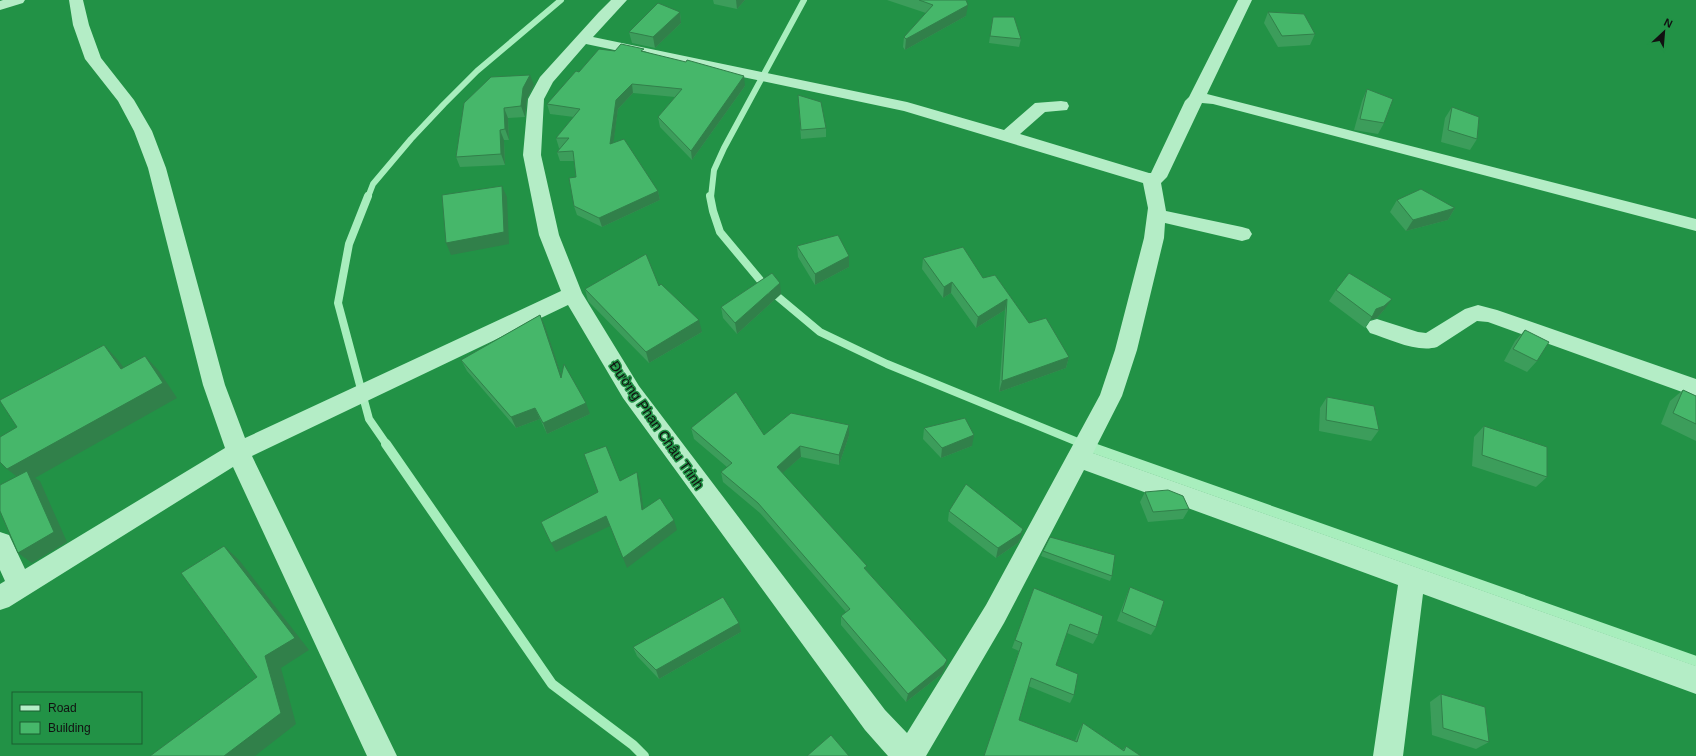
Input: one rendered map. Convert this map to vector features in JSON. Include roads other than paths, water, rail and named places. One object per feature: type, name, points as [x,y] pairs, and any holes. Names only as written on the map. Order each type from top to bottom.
[{"type":"street","points":[[0,6],[18,0]]},
{"type":"street","points":[[76,0],[81,25],[93,59],[126,100],[143,131],[171,218],[214,385],[238,452],[382,756]]},
{"type":"street","name":"Đường Phan Châu Trinh","points":[[620,0],[604,15],[546,80],[536,99],[532,155],[549,235],[572,294],[631,392],[875,720],[909,756]]},
{"type":"street","points":[[582,39],[907,107],[1151,180],[1158,177],[1245,0]]},
{"type":"street","points":[[1196,99],[1212,99],[1696,225]]},
{"type":"street","points":[[1007,136],[1041,107],[1061,106]]},
{"type":"street","points":[[909,756],[995,614],[1111,396],[1126,350],[1154,238],[1157,208],[1151,180]]},
{"type":"street","points":[[1156,215],[1242,234]]},
{"type":"street","points":[[0,543],[10,591],[238,452],[572,294]]},
{"type":"street","points":[[1377,327],[1418,340],[1430,341],[1434,340],[1472,314],[1490,314],[1696,388]]},
{"type":"street","points":[[1080,455],[1412,578],[1696,680]]},
{"type":"street","points":[[1388,756],[1412,578]]},
{"type":"waterway","points":[[368,197],[373,184],[411,139],[444,104],[477,71],[561,0]]},
{"type":"waterway","points":[[711,197],[714,170],[724,148],[804,0]]},
{"type":"waterway","points":[[368,196],[349,244],[338,303],[369,419],[387,445]]},
{"type":"waterway","points":[[710,196],[720,232],[765,286],[820,332],[887,364],[1085,445]]},
{"type":"waterway","points":[[386,444],[552,684],[633,745],[644,756]]},
{"type":"waterway","points":[[1082,444],[1696,661]]}]
